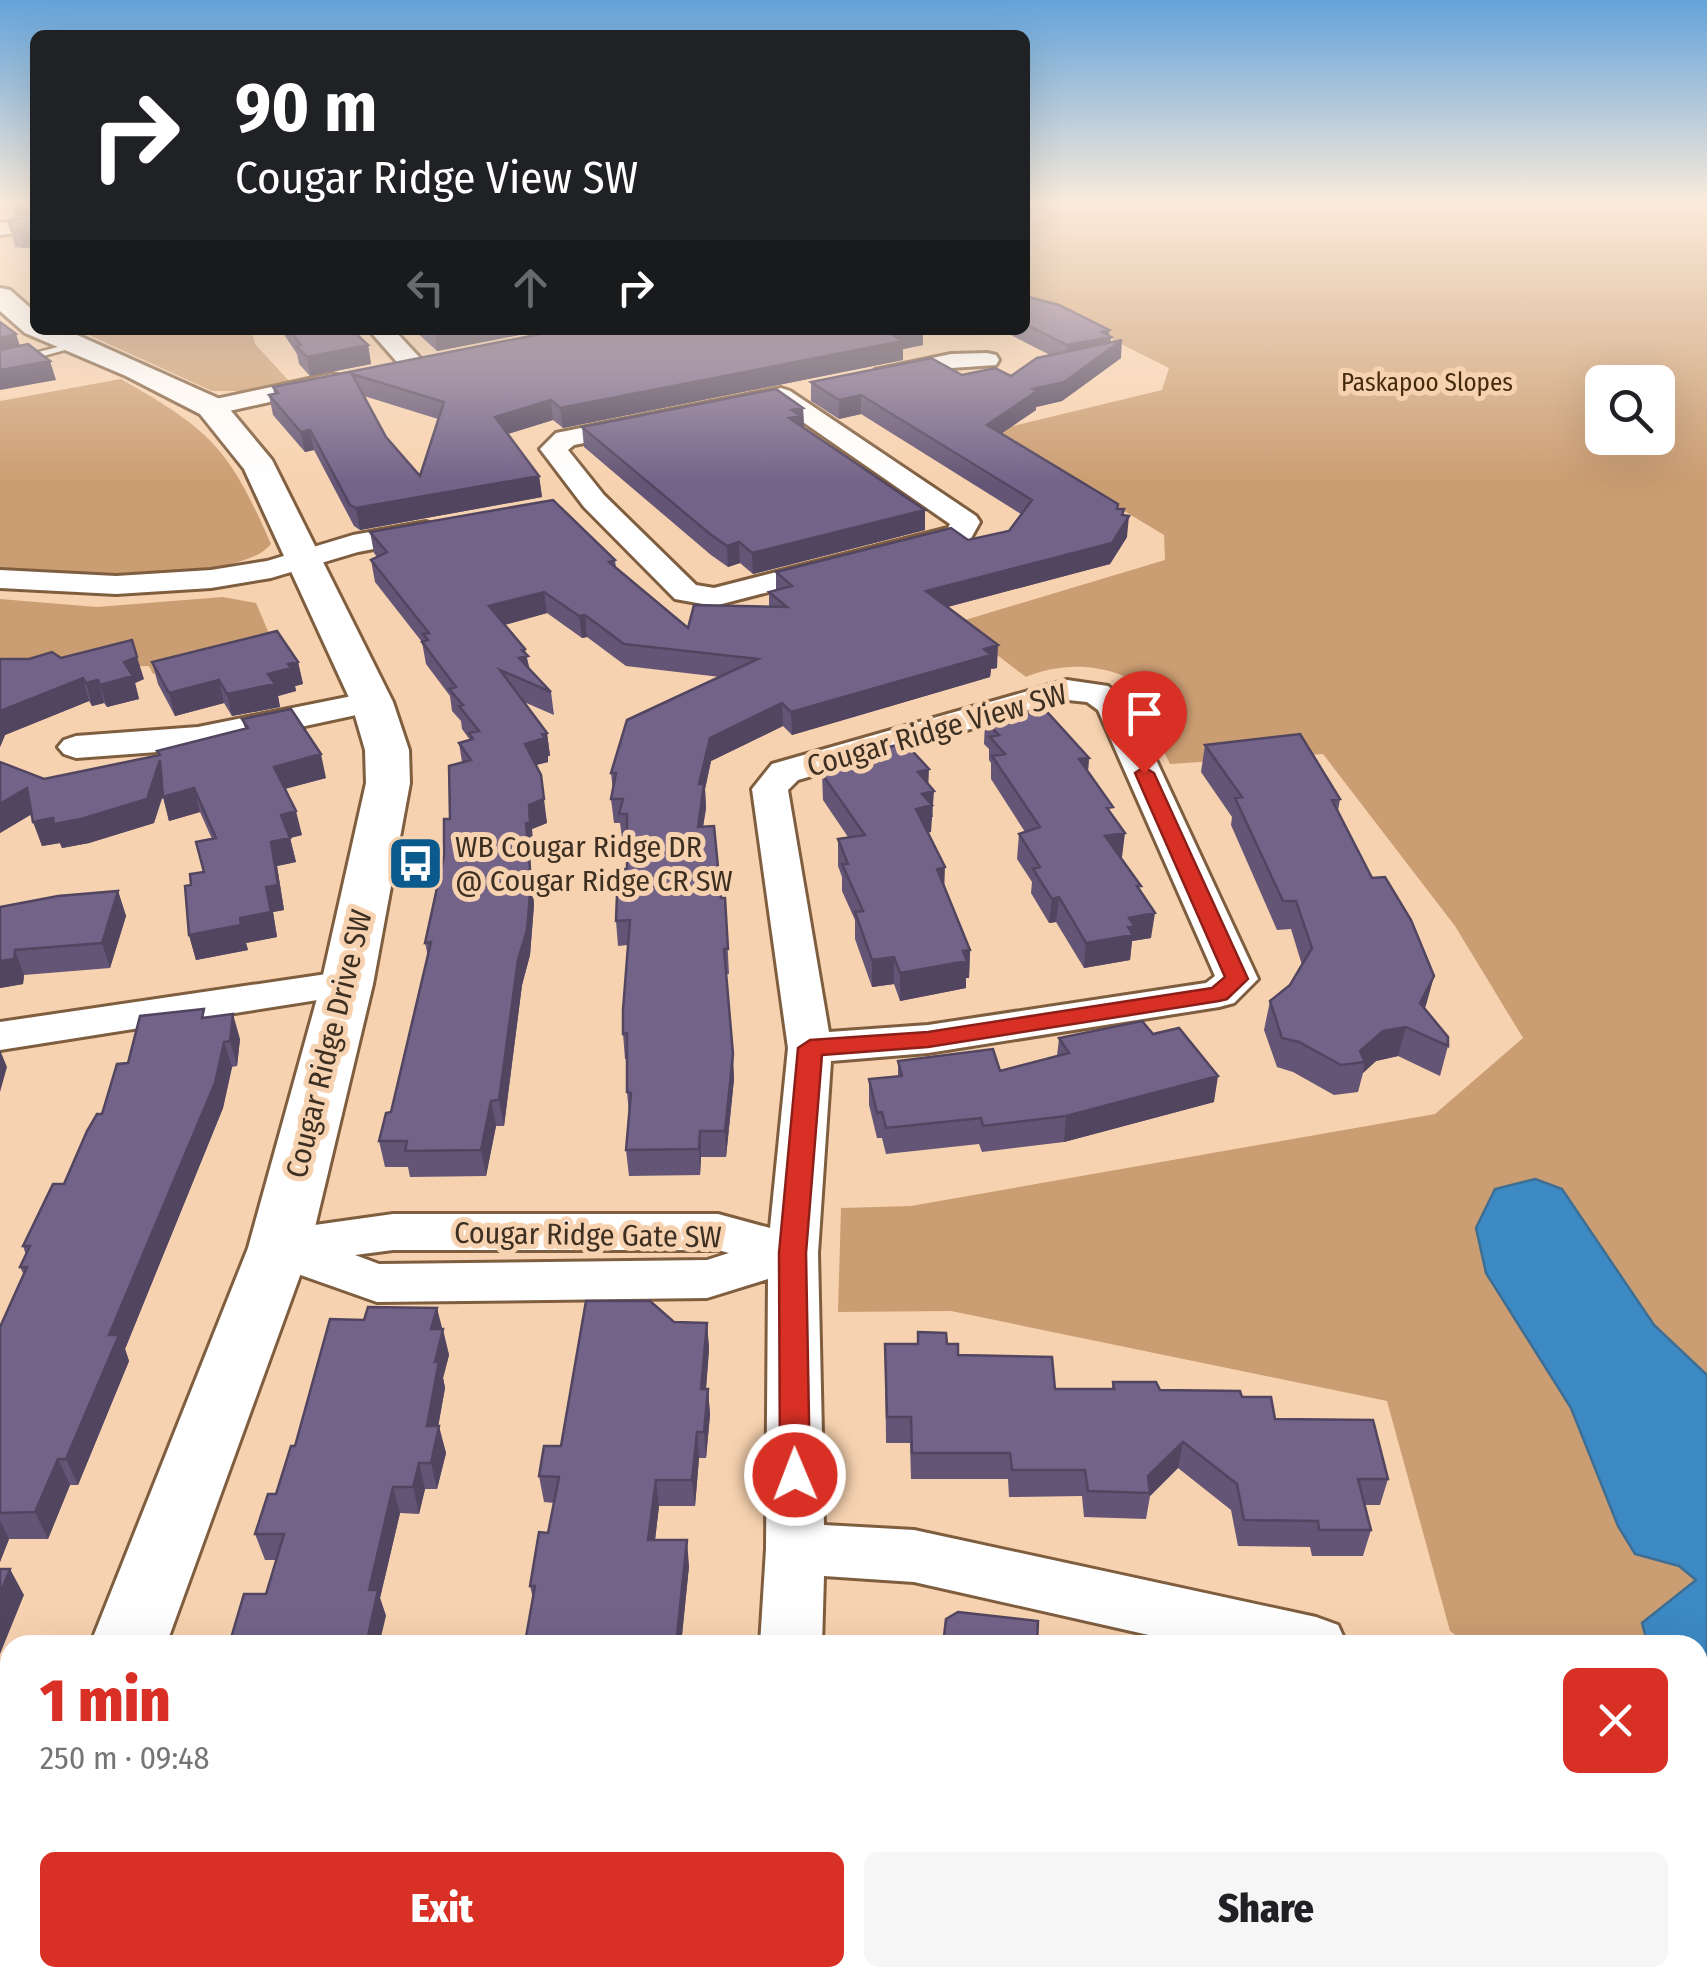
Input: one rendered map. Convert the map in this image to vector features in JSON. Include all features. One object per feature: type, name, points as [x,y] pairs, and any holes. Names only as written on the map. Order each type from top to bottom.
[{"type":"street","name":"Cougar Ridge Drive SW","points":[[53,335],[137,370],[210,407],[260,466],[372,702],[387,750],[388,783],[346,984],[279,1248],[132,1635]]},
{"type":"street","points":[[210,407],[422,363],[387,335]]},
{"type":"street","points":[[857,380],[952,361],[987,360]]},
{"type":"street","points":[[781,396],[966,522],[960,534],[714,597],[686,592],[601,508],[553,449],[566,439],[819,388]]},
{"type":"street","points":[[563,514],[601,508]]},
{"type":"street","points":[[0,579],[160,584],[211,579],[304,561],[357,558],[450,534]]},
{"type":"street","name":"Cougar Ridge View SW","points":[[1068,690],[1096,693],[1113,704],[1237,979],[1219,994],[928,1039],[810,1048],[770,789],[785,772],[1068,690]]},
{"type":"street","points":[[76,747],[198,738],[372,702]]},
{"type":"street","points":[[0,1036],[346,984]]},
{"type":"street","points":[[792,1635],[792,1253],[810,1048]]},
{"type":"street","name":"Cougar Ridge Gate SW","points":[[279,1248],[376,1283],[708,1278],[792,1253]]},
{"type":"street","points":[[795,1550],[914,1556],[1271,1635]]},
{"type":"lane","points":[[0,365],[49,335]]},
{"type":"green space","name":"Paskapoo Slopes","points":[[1030,298],[1707,298],[1707,1375],[1654,1325],[1562,1189],[1486,1273],[1571,1408],[1618,1526],[1635,1554],[1679,1566],[1696,1580],[1642,1623],[1645,1635],[1455,1635],[1450,1631],[1387,1401],[951,1311],[838,1312],[841,1208],[911,1206],[1435,1114],[1523,1038],[1455,926],[1323,754],[1170,764],[1150,724],[1156,698],[1142,687],[1094,668],[1060,668],[1026,677],[955,623],[1165,560],[1164,535],[992,431],[1162,390],[1169,368]]},
{"type":"green space","points":[[89,335],[253,335],[255,344],[289,381],[240,391],[212,391]]},
{"type":"green space","points":[[121,379],[177,413],[214,445],[243,485],[271,544],[252,557],[185,571],[0,570],[0,401]]},
{"type":"green space","points":[[223,597],[256,603],[274,645],[153,674],[149,666],[38,670],[0,681],[0,599],[97,607]]},
{"type":"water","points":[[1535,1179],[1562,1189],[1654,1325],[1707,1375],[1707,1635],[1645,1635],[1642,1623],[1696,1580],[1679,1566],[1635,1554],[1618,1526],[1571,1408],[1486,1273],[1476,1228],[1495,1189]]},
{"type":"building","points":[[1030,298],[1059,305],[1109,330],[1102,332],[1111,337],[1067,345],[1030,326]]},
{"type":"building","points":[[0,322],[16,334],[0,338]]},
{"type":"building","points":[[293,335],[357,335],[368,345],[307,357],[296,346],[301,345]]},
{"type":"building","points":[[536,335],[892,335],[903,341],[560,408],[551,400],[495,417],[539,476],[356,508],[350,505],[310,430],[301,432],[269,395],[278,393],[273,387]],"holes":[[[352,374],[444,402],[420,476],[386,437]]]},
{"type":"building","points":[[1122,340],[1064,382],[1033,389],[1037,391],[987,425],[1118,504],[1117,509],[1124,509],[1122,515],[1129,516],[1112,543],[926,591],[998,645],[984,649],[991,655],[791,712],[782,703],[710,738],[699,784],[704,784],[698,827],[714,826],[721,898],[725,898],[728,949],[724,949],[733,1054],[725,1131],[700,1131],[699,1149],[626,1150],[631,1093],[627,1092],[623,1010],[630,920],[616,921],[618,869],[627,869],[627,814],[619,814],[623,799],[611,799],[616,773],[611,773],[627,720],[758,659],[624,644],[585,615],[579,616],[544,592],[489,606],[525,649],[522,650],[528,656],[519,658],[551,692],[500,670],[547,733],[542,734],[545,738],[525,744],[541,775],[544,799],[529,805],[530,823],[526,823],[531,881],[527,930],[518,960],[499,1100],[491,1101],[481,1150],[405,1151],[407,1141],[379,1141],[386,1113],[391,1112],[431,942],[425,943],[444,856],[444,819],[450,819],[449,766],[471,760],[459,743],[473,739],[469,733],[479,731],[449,689],[456,687],[422,642],[428,640],[423,634],[429,633],[371,560],[387,552],[370,532],[553,500],[615,560],[609,562],[688,628],[694,605],[787,607],[769,592],[792,586],[776,572],[951,528],[968,540],[1009,531],[1032,500],[861,395],[839,400],[811,382],[931,358],[962,375],[995,368],[1011,376],[1037,358]]},
{"type":"building","points":[[28,344],[50,361],[0,370],[0,350]]},
{"type":"building","points":[[776,389],[803,408],[792,410],[800,416],[789,418],[925,510],[752,553],[739,542],[727,546],[710,534],[582,427]]},
{"type":"building","points":[[277,631],[298,662],[268,674],[275,684],[227,694],[219,680],[169,693],[152,662]]},
{"type":"building","points":[[132,640],[137,657],[124,662],[133,676],[100,685],[98,680],[86,683],[83,678],[0,711],[0,659],[29,659],[52,652],[61,658]]},
{"type":"building","points":[[291,709],[321,754],[274,767],[296,811],[281,815],[290,838],[271,842],[278,885],[266,887],[271,912],[240,918],[241,925],[189,935],[185,886],[191,885],[190,874],[204,872],[196,842],[216,838],[194,788],[163,797],[160,760],[147,799],[81,819],[54,824],[53,818],[33,822],[27,788],[0,804],[0,762],[44,779],[160,755],[157,751],[248,728],[242,719]]},
{"type":"building","points":[[1033,710],[1048,713],[1089,758],[1079,759],[1113,807],[1107,808],[1125,833],[1105,836],[1155,913],[1129,918],[1134,926],[1128,927],[1133,935],[1086,943],[1059,897],[1052,899],[1033,869],[1040,867],[1019,834],[1040,827],[992,756],[1005,754],[990,737],[999,735],[985,721]]},
{"type":"building","points":[[1300,734],[1340,799],[1332,800],[1372,878],[1385,877],[1411,920],[1434,976],[1420,1003],[1448,1037],[1448,1046],[1406,1027],[1383,1031],[1360,1051],[1365,1062],[1341,1065],[1299,1042],[1282,1038],[1270,1001],[1290,985],[1312,948],[1296,901],[1283,901],[1235,798],[1242,797],[1205,745]]},
{"type":"building","points":[[905,743],[929,769],[918,772],[934,791],[922,794],[932,805],[916,809],[945,867],[937,869],[970,950],[963,951],[967,961],[900,973],[894,957],[872,960],[855,912],[863,911],[842,864],[848,864],[838,839],[865,835],[822,774],[861,764],[853,756]]},
{"type":"building","points":[[118,891],[102,943],[15,950],[14,959],[0,961],[0,907],[58,896]]},
{"type":"building","points":[[204,1009],[202,1018],[233,1014],[230,1041],[224,1042],[215,1083],[109,1335],[119,1335],[66,1459],[58,1459],[35,1512],[0,1513],[0,1327],[27,1267],[20,1267],[30,1246],[23,1246],[53,1184],[64,1184],[87,1131],[97,1114],[102,1114],[117,1064],[128,1063],[140,1016]]},
{"type":"building","points":[[1142,1021],[1153,1034],[1179,1028],[1218,1076],[1066,1116],[983,1126],[981,1118],[886,1128],[882,1112],[877,1113],[869,1079],[902,1076],[898,1061],[993,1049],[1000,1071],[1069,1053],[1059,1038]]},
{"type":"building","points":[[586,1301],[650,1301],[674,1322],[707,1323],[701,1389],[708,1389],[704,1432],[697,1432],[692,1480],[656,1480],[648,1540],[687,1540],[677,1635],[526,1635],[539,1532],[548,1533],[559,1477],[539,1476],[544,1446],[561,1446]]},
{"type":"building","points":[[368,1307],[437,1308],[431,1329],[443,1329],[427,1426],[439,1426],[431,1463],[419,1463],[413,1487],[393,1487],[369,1590],[378,1590],[368,1635],[232,1635],[244,1594],[266,1594],[284,1534],[255,1534],[268,1494],[276,1494],[291,1446],[295,1446],[330,1319],[364,1320]]},
{"type":"building","points":[[918,1332],[946,1333],[947,1344],[958,1344],[958,1355],[1052,1357],[1055,1389],[1114,1389],[1113,1382],[1156,1382],[1160,1390],[1240,1391],[1242,1397],[1271,1397],[1275,1419],[1373,1420],[1388,1479],[1358,1479],[1371,1530],[1319,1530],[1318,1521],[1244,1520],[1237,1484],[1183,1442],[1148,1476],[1150,1493],[1088,1491],[1085,1470],[1012,1470],[1010,1453],[912,1453],[911,1417],[887,1417],[885,1344],[918,1344]]},
{"type":"building","points":[[0,1569],[10,1569],[0,1594]]},
{"type":"building","points":[[958,1612],[1038,1621],[1037,1635],[944,1635],[946,1619]]},
{"type":"place","name":"WB Cougar Ridge DR @ Cougar Ridge CR SW","points":[[416,864]]},
{"type":"route","points":[[795,1475],[792,1253],[810,1048],[928,1039],[1219,994],[1237,979],[1144,773]]}]
